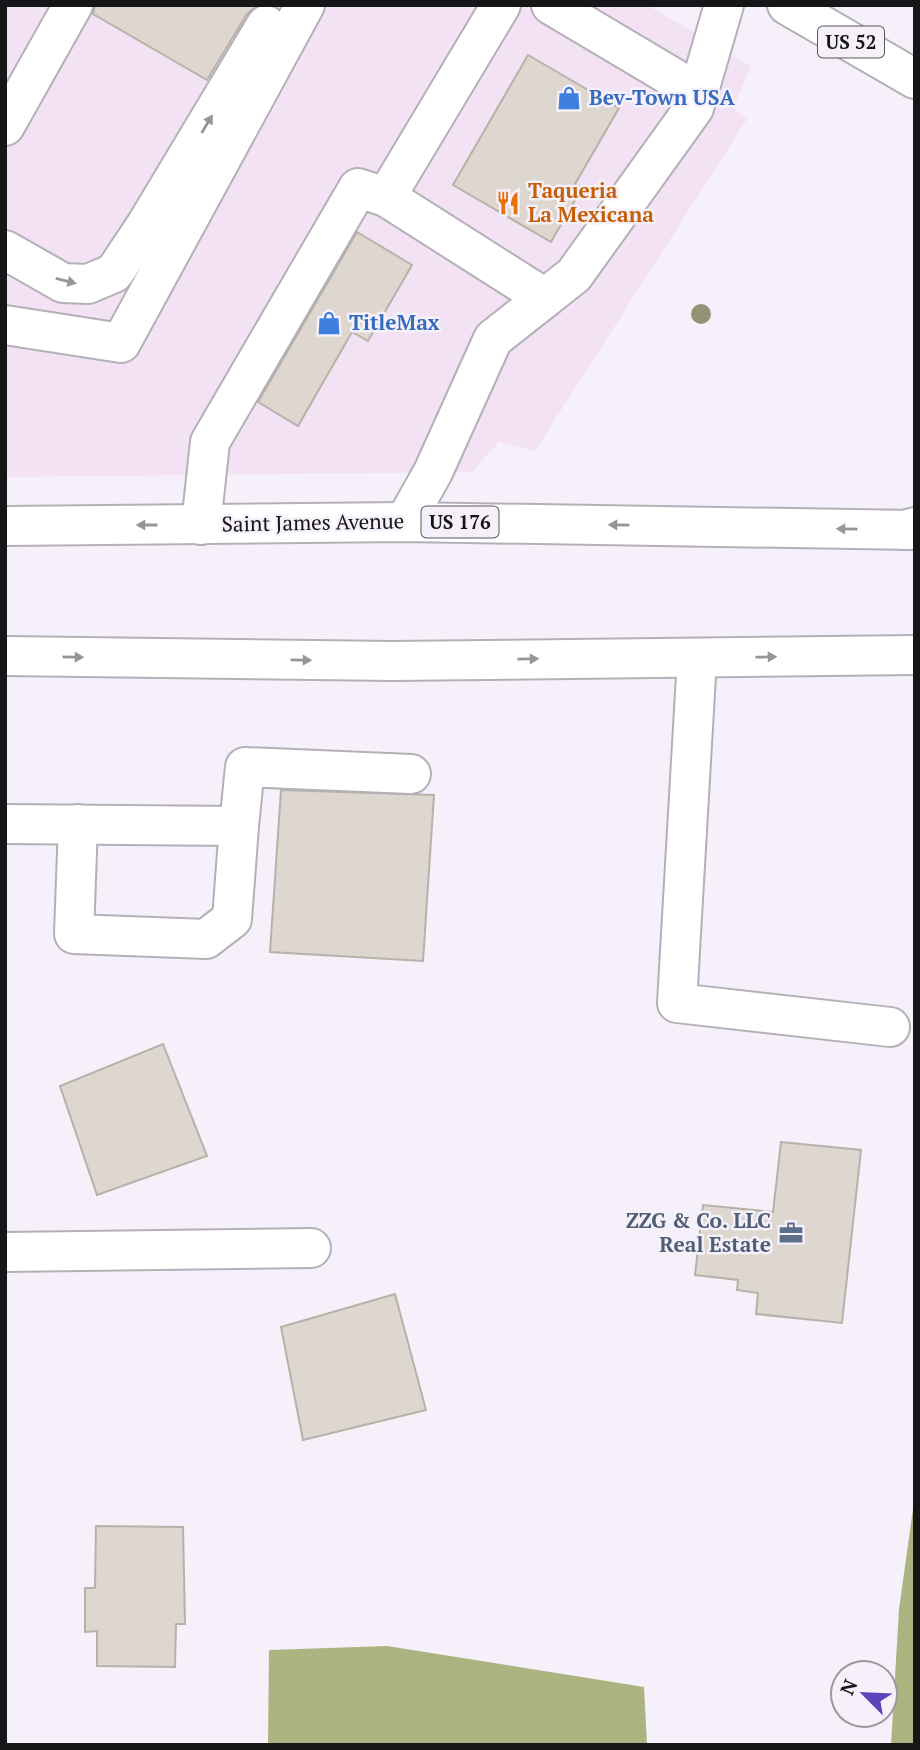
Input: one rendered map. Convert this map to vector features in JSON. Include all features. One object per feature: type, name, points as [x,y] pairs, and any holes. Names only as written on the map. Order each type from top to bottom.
[{"type":"main road","points":[[5,126],[73,5]]},
{"type":"main road","points":[[5,250],[63,283],[88,284],[114,273],[146,225],[278,5]]},
{"type":"main road","points":[[5,325],[121,343],[305,5]]},
{"type":"main road","points":[[386,197],[501,5]]},
{"type":"main road","points":[[551,5],[699,93]]},
{"type":"main road","points":[[405,522],[433,472],[493,339],[573,275],[694,108],[724,5]]},
{"type":"main road","name":"US 52","points":[[787,5],[915,79]]},
{"type":"main road","points":[[201,524],[210,442],[358,188],[386,197],[545,298]]},
{"type":"main road","name":"Saint James Avenue","points":[[5,526],[405,522],[911,529]]},
{"type":"main road","points":[[5,656],[393,661],[915,655]]},
{"type":"main road","points":[[697,658],[677,1003],[890,1027]]},
{"type":"main road","points":[[78,824],[74,934],[206,939],[232,919],[245,767],[411,774]]},
{"type":"main road","points":[[5,824],[239,826]]},
{"type":"main road","points":[[5,1252],[311,1248]]},
{"type":"shaded area","points":[[5,5],[647,5],[751,66],[733,108],[747,119],[535,451],[499,442],[472,472],[5,477]]},
{"type":"green space","points":[[915,1495],[915,1745],[891,1745],[892,1729],[899,1729],[899,1659],[896,1659],[899,1609]]},
{"type":"green space","points":[[387,1646],[644,1687],[647,1745],[268,1745],[269,1650]]},
{"type":"building","points":[[95,5],[258,5],[247,14],[207,80],[93,14]]},
{"type":"building","points":[[528,55],[619,108],[575,184],[582,188],[551,242],[453,185]]},
{"type":"building","points":[[357,232],[412,265],[368,341],[352,332],[298,426],[258,402]]},
{"type":"building","points":[[281,790],[434,795],[423,961],[270,952]]},
{"type":"building","points":[[163,1044],[207,1156],[97,1195],[60,1086]]},
{"type":"building","points":[[781,1142],[861,1150],[842,1323],[756,1314],[758,1293],[737,1290],[738,1280],[695,1275],[703,1205],[773,1212]]},
{"type":"building","points":[[395,1294],[426,1410],[303,1440],[281,1327]]},
{"type":"building","points":[[96,1526],[183,1527],[185,1624],[176,1624],[175,1667],[97,1666],[97,1631],[85,1632],[85,1588],[95,1588]]},
{"type":"place","name":"Bev-Town USA","points":[[569,98]]},
{"type":"place","name":"Taqueria La Mexicana","points":[[508,203]]},
{"type":"place","name":"TitleMax","points":[[329,323]]},
{"type":"place","name":"ZZG & Co. LLC Real Estate","points":[[791,1233]]}]
